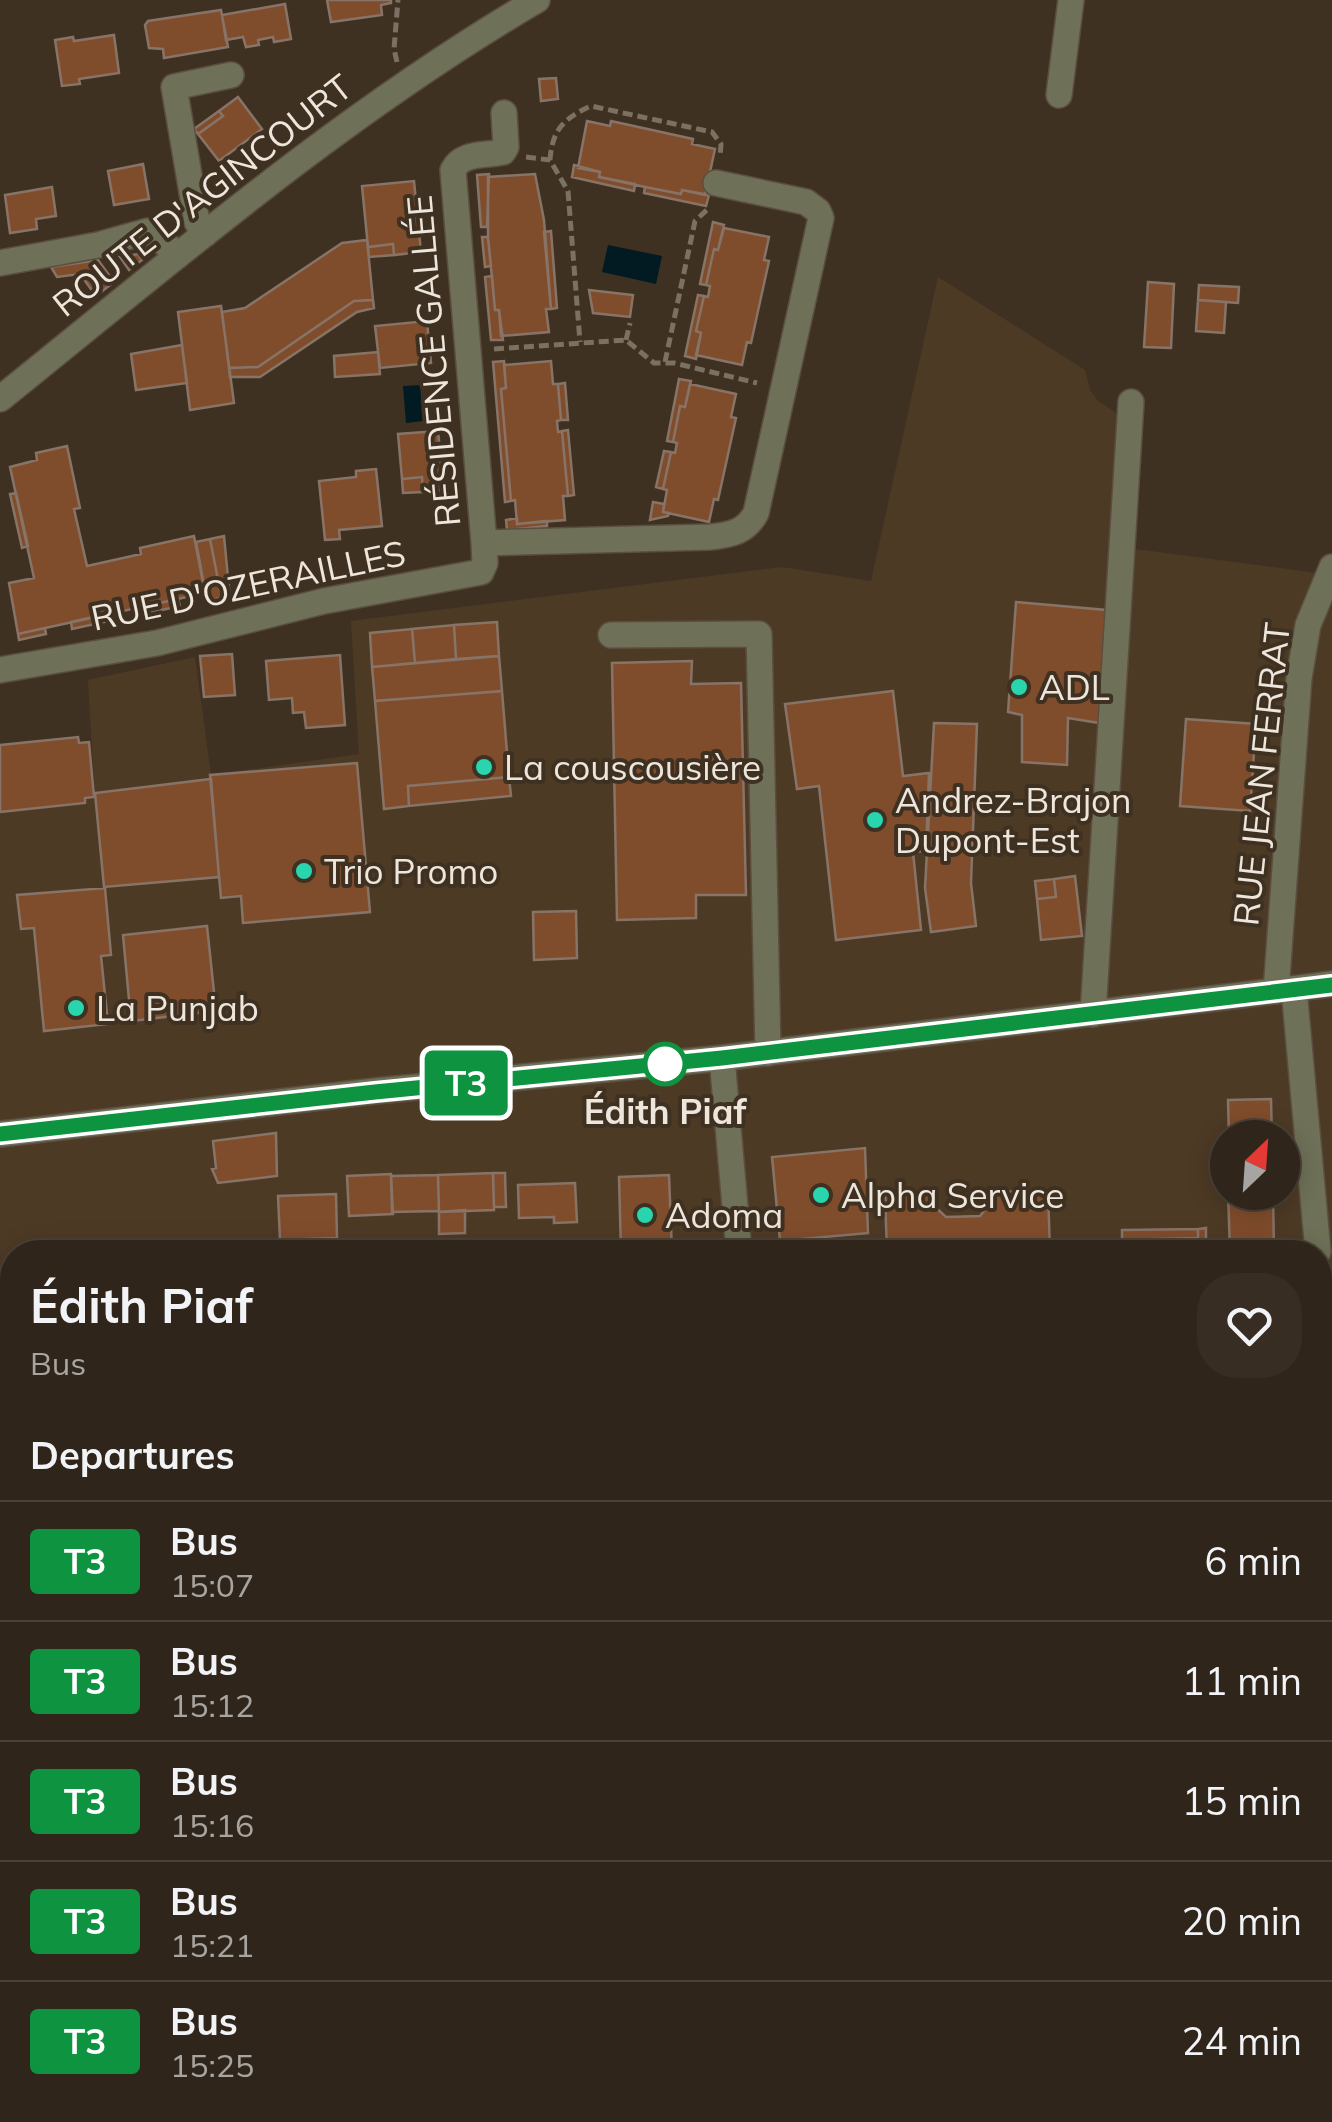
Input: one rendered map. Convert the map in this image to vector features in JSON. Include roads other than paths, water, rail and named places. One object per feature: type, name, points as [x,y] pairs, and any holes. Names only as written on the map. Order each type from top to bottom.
[{"type":"street","name":"ROUTE D'AGINCOURT","points":[[0,398],[302,156],[402,85],[537,0]]},
{"type":"street","points":[[1058,96],[1071,0]]},
{"type":"street","points":[[205,234],[197,222],[174,88],[230,75]]},
{"type":"street","name":"RÉSIDENCE GALLÉE","points":[[504,113],[506,148],[496,154],[470,156],[455,164],[453,170],[484,543],[710,537],[740,531],[756,513],[821,218],[806,202],[716,183]]},
{"type":"street","points":[[0,263],[148,231],[176,257]]},
{"type":"street","points":[[1093,1014],[1130,402]]},
{"type":"street","name":"RUE D'OZERAILLES","points":[[0,670],[157,643],[324,601],[474,576],[485,563],[484,543]]},
{"type":"street","name":"RUE JEAN FERRAT","points":[[1316,1240],[1285,990],[1299,678],[1308,625],[1332,567]]},
{"type":"street","points":[[612,635],[759,634],[768,1052]]},
{"type":"street","points":[[0,1134],[722,1058],[1332,984]]},
{"type":"street","points":[[722,1058],[737,1240]]},
{"type":"water","points":[[608,245],[662,256],[656,284],[602,272]]},
{"type":"water","points":[[420,385],[423,421],[406,423],[403,386]]},
{"type":"place","name":"ADL","points":[[1019,687]]},
{"type":"place","name":"La couscousière","points":[[484,767]]},
{"type":"place","name":"Andrez-Brajon Dupont-Est","points":[[875,820]]},
{"type":"place","name":"Trio Promo","points":[[304,871]]},
{"type":"place","name":"La Punjab","points":[[76,1008]]},
{"type":"place","name":"Édith Piaf","points":[[665,1064]]},
{"type":"place","name":"Alpha Service","points":[[821,1195]]},
{"type":"place","name":"Adoma","points":[[645,1215]]}]
